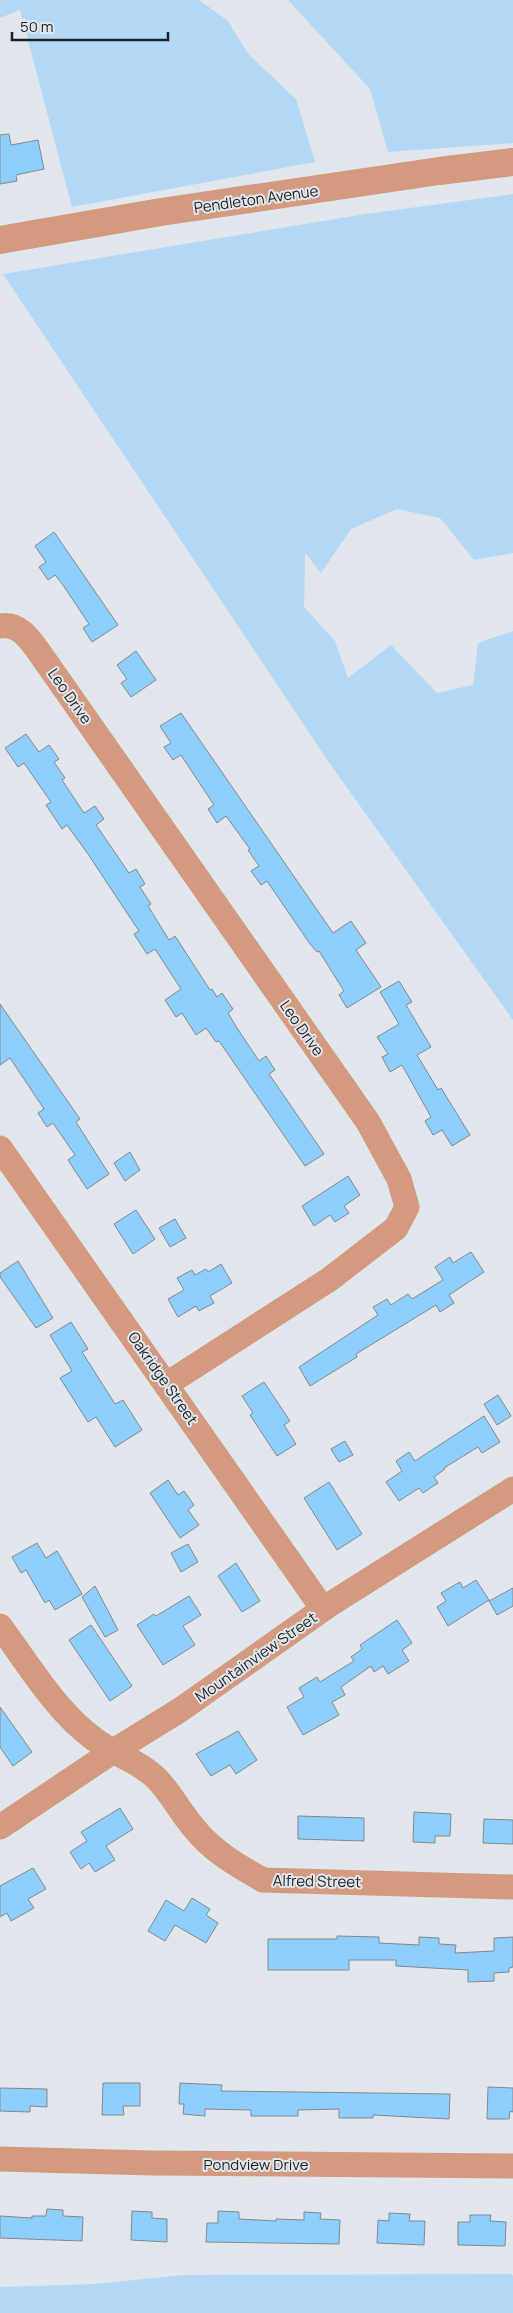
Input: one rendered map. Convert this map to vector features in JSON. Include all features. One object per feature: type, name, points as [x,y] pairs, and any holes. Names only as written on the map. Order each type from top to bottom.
[{"type":"street","name":"Pendleton Avenue","points":[[0,240],[152,214],[439,171],[513,162]]},
{"type":"street","name":"Leo Drive","points":[[0,626],[7,625],[26,633],[45,660],[368,1122],[399,1179],[407,1207],[396,1228],[330,1279],[167,1384]]},
{"type":"street","name":"Oakridge Street","points":[[0,1148],[324,1609]]},
{"type":"street","name":"Mountainview Street","points":[[0,1827],[112,1752],[180,1710],[324,1609],[513,1489]]},
{"type":"street","name":"Alfred Street","points":[[0,1626],[66,1715],[112,1752],[134,1761],[156,1777],[195,1830],[230,1861],[263,1880],[513,1887]]},
{"type":"street","name":"Pondview Drive","points":[[0,2159],[152,2163],[513,2166]]},
{"type":"shaded area","points":[[0,0],[199,0],[227,20],[249,55],[296,99],[315,162],[72,207],[20,10],[0,18]]},
{"type":"shaded area","points":[[288,0],[513,0],[513,143],[388,152],[370,89]]},
{"type":"shaded area","points":[[513,194],[513,553],[474,560],[440,518],[397,509],[351,529],[321,573],[305,553],[304,607],[335,641],[348,678],[391,645],[437,693],[473,685],[478,643],[513,631],[513,1020],[328,761],[3,274],[366,214]]},
{"type":"shaded area","points":[[511,2274],[513,2276],[513,2313],[0,2313],[0,2287],[95,2284],[183,2275]]},
{"type":"building","points":[[9,134],[11,145],[38,140],[44,169],[16,175],[17,181],[0,184],[0,135]]},
{"type":"building","points":[[54,532],[118,625],[92,642],[83,628],[89,624],[63,585],[55,575],[48,580],[39,567],[46,562],[35,546]]},
{"type":"building","points":[[136,651],[156,680],[131,697],[121,683],[127,679],[117,665]]},
{"type":"building","points":[[181,713],[333,933],[351,921],[366,943],[356,950],[381,987],[347,1008],[339,995],[344,991],[319,951],[317,952],[310,944],[267,881],[261,885],[251,871],[259,866],[248,850],[250,849],[226,816],[217,823],[208,809],[214,805],[181,755],[173,760],[164,747],[171,743],[160,726]]},
{"type":"building","points":[[26,734],[39,752],[49,745],[59,759],[54,762],[65,778],[62,780],[84,813],[95,806],[104,819],[96,825],[129,873],[136,869],[145,884],[140,887],[151,904],[148,906],[169,940],[175,936],[210,990],[212,989],[217,997],[222,993],[233,1009],[228,1013],[237,1028],[259,1061],[266,1056],[275,1070],[269,1074],[324,1154],[305,1166],[219,1041],[216,1042],[206,1028],[196,1035],[182,1013],[176,1017],[165,1000],[181,989],[155,949],[147,954],[134,934],[139,931],[88,854],[67,825],[62,829],[46,805],[51,802],[24,763],[18,767],[5,748]]},
{"type":"building","points":[[399,981],[412,1002],[406,1005],[431,1047],[417,1055],[438,1090],[441,1088],[470,1135],[452,1146],[442,1130],[433,1135],[425,1121],[431,1117],[402,1065],[390,1072],[382,1057],[388,1054],[377,1037],[399,1024],[380,992]]},
{"type":"building","points":[[0,1004],[80,1119],[76,1122],[109,1174],[87,1189],[68,1160],[75,1155],[53,1123],[47,1127],[38,1113],[44,1109],[10,1058],[0,1065]]},
{"type":"building","points":[[130,1152],[140,1170],[125,1181],[114,1163]]},
{"type":"building","points":[[348,1176],[360,1195],[344,1206],[349,1213],[335,1222],[330,1215],[314,1226],[302,1206]]},
{"type":"building","points":[[136,1210],[155,1239],[133,1254],[114,1224]]},
{"type":"building","points":[[175,1219],[186,1238],[170,1247],[159,1228]]},
{"type":"building","points":[[471,1252],[484,1272],[449,1295],[454,1303],[440,1312],[436,1305],[356,1354],[357,1357],[310,1386],[299,1367],[378,1315],[373,1307],[387,1299],[391,1305],[408,1294],[412,1299],[443,1280],[435,1267],[450,1257],[453,1263]]},
{"type":"building","points":[[18,1261],[53,1318],[36,1328],[0,1277],[0,1273]]},
{"type":"building","points":[[221,1264],[232,1283],[210,1296],[214,1303],[199,1311],[196,1306],[178,1317],[168,1299],[184,1290],[177,1278],[192,1270],[195,1275],[206,1269],[208,1272]]},
{"type":"building","points":[[71,1322],[88,1349],[82,1352],[115,1404],[123,1400],[142,1430],[115,1447],[96,1417],[88,1422],[60,1378],[72,1371],[50,1335]]},
{"type":"building","points":[[264,1382],[290,1421],[284,1425],[296,1444],[277,1456],[250,1415],[253,1413],[242,1396]]},
{"type":"building","points":[[498,1395],[511,1416],[497,1425],[484,1404]]},
{"type":"building","points":[[484,1416],[500,1442],[482,1453],[478,1447],[444,1468],[434,1477],[438,1483],[423,1493],[419,1488],[399,1501],[386,1482],[402,1471],[396,1461],[409,1452],[415,1461]]},
{"type":"building","points":[[345,1441],[353,1455],[339,1462],[331,1449]]},
{"type":"building","points":[[168,1480],[178,1495],[184,1491],[194,1505],[188,1510],[199,1525],[180,1538],[150,1493]]},
{"type":"building","points":[[329,1482],[362,1534],[337,1550],[304,1498]]},
{"type":"building","points":[[37,1543],[46,1558],[57,1551],[82,1594],[55,1610],[49,1600],[45,1603],[26,1570],[21,1573],[12,1557]]},
{"type":"building","points":[[188,1544],[198,1562],[181,1572],[171,1553]]},
{"type":"building","points":[[236,1563],[260,1601],[242,1612],[218,1576]]},
{"type":"building","points":[[476,1580],[489,1600],[448,1626],[437,1607],[446,1601],[441,1593],[460,1582],[463,1588]]},
{"type":"building","points":[[95,1586],[118,1630],[105,1637],[82,1597]]},
{"type":"building","points":[[513,1588],[513,1606],[497,1615],[489,1601]]},
{"type":"building","points":[[189,1596],[201,1615],[183,1626],[195,1645],[163,1665],[137,1625]]},
{"type":"building","points":[[397,1620],[412,1643],[402,1650],[409,1661],[388,1674],[383,1666],[374,1672],[371,1666],[341,1687],[345,1695],[332,1702],[339,1715],[303,1735],[287,1707],[304,1697],[299,1688],[317,1677],[320,1682],[354,1661],[351,1657],[362,1649],[360,1645]]},
{"type":"building","points":[[91,1625],[132,1686],[110,1701],[69,1640]]},
{"type":"building","points":[[0,1707],[32,1752],[13,1766],[0,1747]]},
{"type":"building","points":[[238,1731],[257,1760],[236,1774],[230,1765],[211,1776],[196,1754]]},
{"type":"building","points":[[120,1808],[133,1829],[106,1846],[115,1860],[95,1872],[89,1863],[81,1869],[70,1852],[87,1841],[81,1832]]},
{"type":"building","points":[[414,1812],[451,1814],[450,1836],[435,1836],[435,1843],[413,1842]]},
{"type":"building","points":[[298,1816],[364,1818],[364,1841],[298,1839]]},
{"type":"building","points":[[484,1819],[513,1820],[513,1844],[483,1843]]},
{"type":"building","points":[[33,1868],[46,1889],[28,1899],[34,1908],[11,1921],[7,1913],[0,1917],[0,1886]]},
{"type":"building","points":[[192,1898],[210,1909],[206,1915],[218,1923],[206,1943],[175,1925],[165,1941],[148,1931],[166,1900],[184,1911]]},
{"type":"building","points":[[337,1936],[379,1937],[379,1943],[419,1945],[419,1937],[439,1938],[439,1944],[456,1945],[455,1953],[494,1951],[494,1938],[513,1937],[513,1967],[509,1968],[509,1972],[494,1973],[494,1981],[468,1982],[468,1970],[396,1966],[396,1960],[349,1960],[349,1970],[268,1970],[268,1939],[337,1939]]},
{"type":"building","points":[[103,2083],[140,2083],[140,2106],[123,2106],[124,2115],[102,2115]]},
{"type":"building","points":[[180,2083],[222,2085],[221,2091],[450,2094],[449,2119],[373,2115],[373,2118],[339,2118],[339,2109],[298,2110],[298,2116],[251,2116],[251,2110],[205,2109],[205,2116],[183,2114],[184,2104],[179,2104]]},
{"type":"building","points":[[488,2087],[513,2088],[513,2112],[510,2111],[509,2119],[487,2119]]},
{"type":"building","points":[[0,2088],[47,2089],[47,2107],[30,2106],[30,2112],[0,2111]]},
{"type":"building","points":[[47,2209],[63,2210],[63,2216],[83,2217],[82,2241],[0,2238],[0,2216],[32,2218],[32,2216],[46,2216]]},
{"type":"building","points":[[132,2211],[152,2212],[152,2218],[167,2219],[167,2242],[131,2240]]},
{"type":"building","points":[[218,2211],[239,2212],[239,2219],[276,2221],[276,2219],[304,2220],[304,2212],[321,2213],[320,2219],[340,2220],[339,2244],[206,2242],[207,2223],[218,2223]]},
{"type":"building","points":[[389,2213],[410,2214],[409,2221],[425,2221],[424,2245],[377,2243],[378,2220],[389,2221]]},
{"type":"building","points":[[470,2215],[491,2215],[490,2221],[506,2222],[505,2246],[458,2245],[458,2222],[470,2222]]}]
